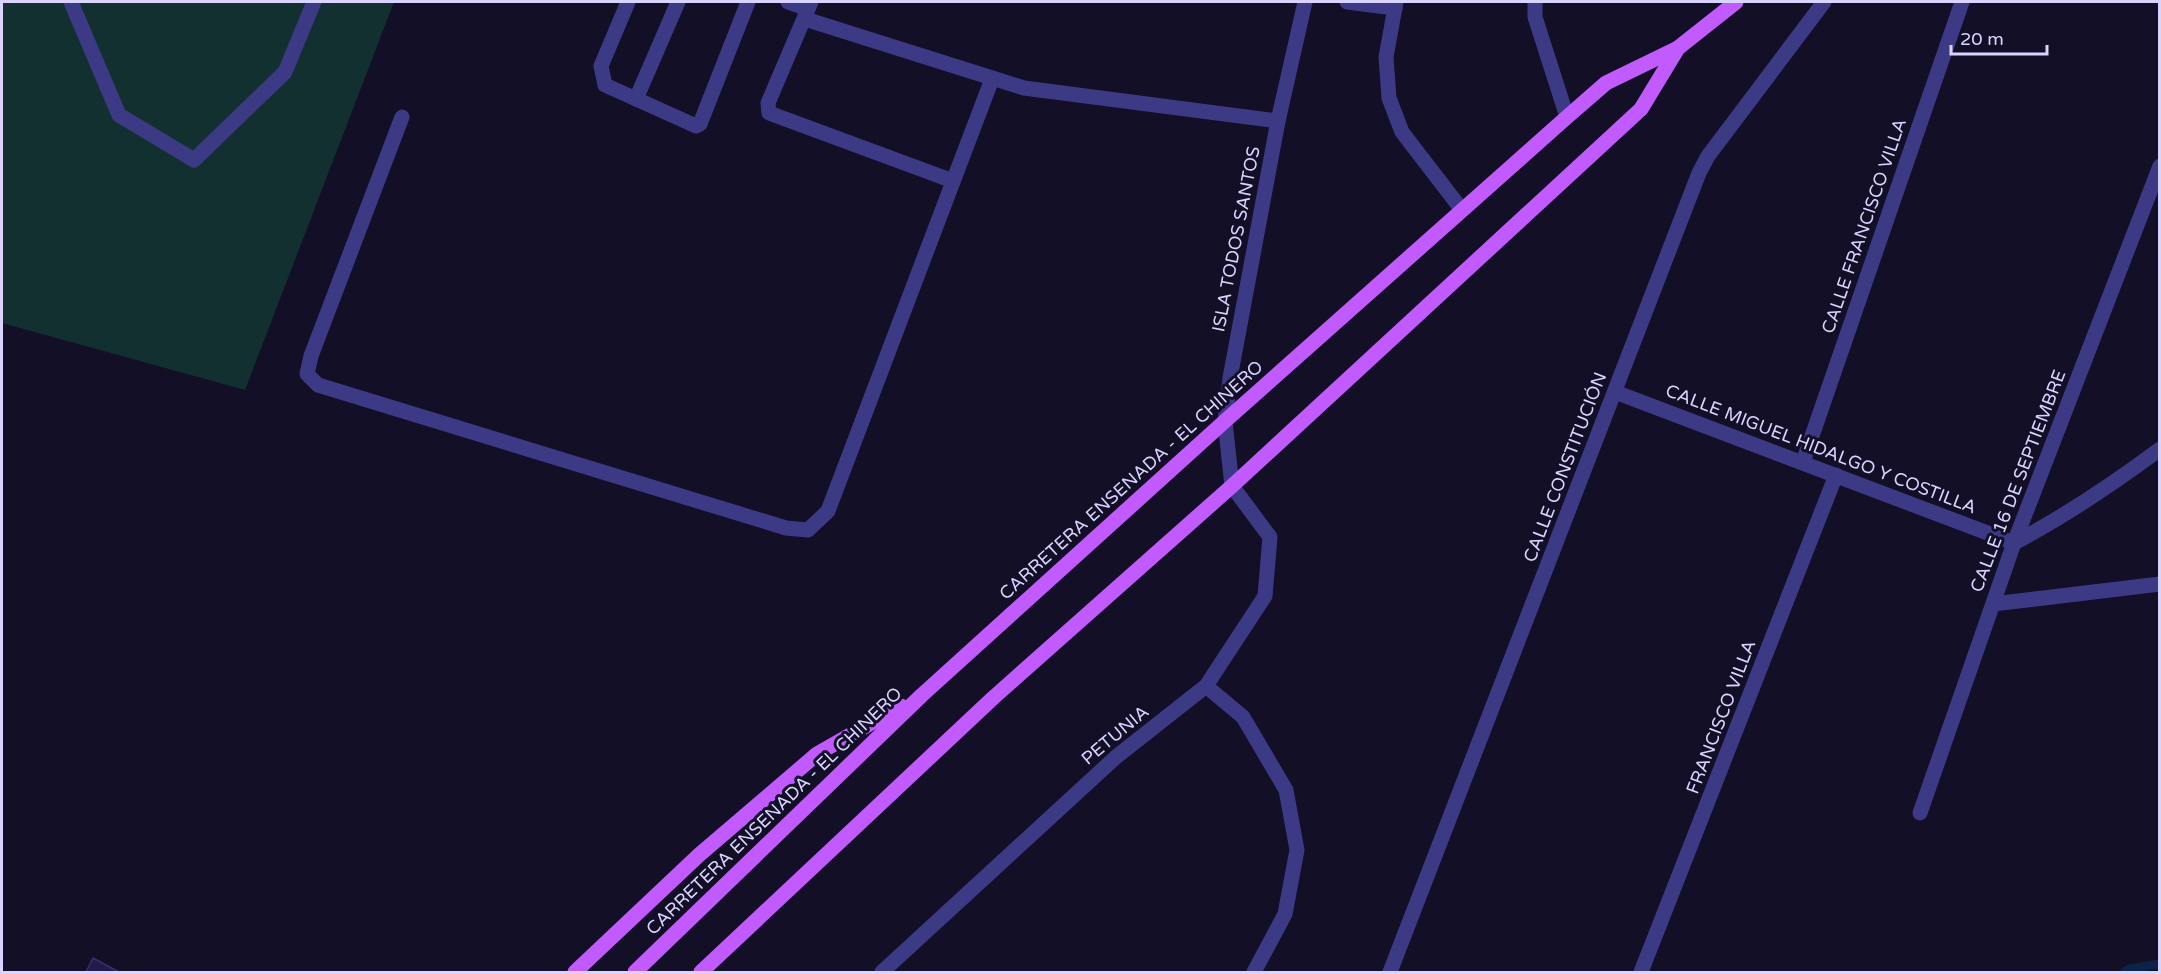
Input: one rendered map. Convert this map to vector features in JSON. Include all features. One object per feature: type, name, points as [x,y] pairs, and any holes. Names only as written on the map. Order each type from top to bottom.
[{"type":"main road","name":"CARRETERA ENSENADA - EL CHINERO","points":[[635,972],[922,694],[1567,117],[1606,83],[1678,48],[1736,2]]},
{"type":"main road","name":"CARRETERA ENSENADA - EL CHINERO","points":[[701,972],[993,698],[1232,486],[1641,109],[1678,48]]},
{"type":"main road","points":[[575,972],[699,855],[817,754],[922,694]]},
{"type":"street","points":[[71,2],[119,116],[194,160],[285,72],[314,2]]},
{"type":"street","points":[[628,2],[600,66],[605,85],[696,126],[700,124],[748,2]]},
{"type":"street","points":[[636,99],[678,2]]},
{"type":"street","points":[[789,2],[992,79],[1023,88],[1278,121]]},
{"type":"street","name":"ISLA TODOS SANTOS","points":[[1232,486],[1225,421],[1230,378],[1278,121],[1305,2]]},
{"type":"street","points":[[1347,2],[1395,5],[1386,57],[1389,98],[1402,132],[1462,210]]},
{"type":"street","points":[[1535,2],[1535,16],[1567,117]]},
{"type":"street","name":"CALLE CONSTITUCIÓN","points":[[1390,972],[1699,173],[1708,156],[1824,2]]},
{"type":"street","name":"CALLE FRANCISCO VILLA","points":[[1803,462],[1962,2]]},
{"type":"street","points":[[808,10],[768,103],[769,112],[953,181]]},
{"type":"street","points":[[402,117],[311,356],[307,374],[318,385],[786,528],[808,530],[828,511],[992,79]]},
{"type":"street","name":"CALLE 16 DE SEPTIEMBRE","points":[[1920,813],[2014,543],[2160,166]]},
{"type":"street","name":"CALLE MIGUEL HIDALGO Y COSTILLA","points":[[1615,392],[2014,543]]},
{"type":"street","points":[[2014,543],[2049,525],[2160,449]]},
{"type":"street","name":"FRANCISCO VILLA","points":[[1641,972],[1836,475]]},
{"type":"street","name":"PETUNIA","points":[[882,972],[1116,757],[1206,686],[1265,596],[1270,537],[1232,486]]},
{"type":"street","points":[[1993,604],[2160,584]]},
{"type":"street","points":[[1206,686],[1243,717],[1286,790],[1295,840],[1296,849],[1285,914],[1254,972]]},
{"type":"green space","points":[[2,2],[394,2],[245,390],[2,323]]},
{"type":"building","points":[[93,958],[119,972],[86,972]]},
{"type":"waterway","points":[[2124,972],[2129,969],[2160,964]]}]
